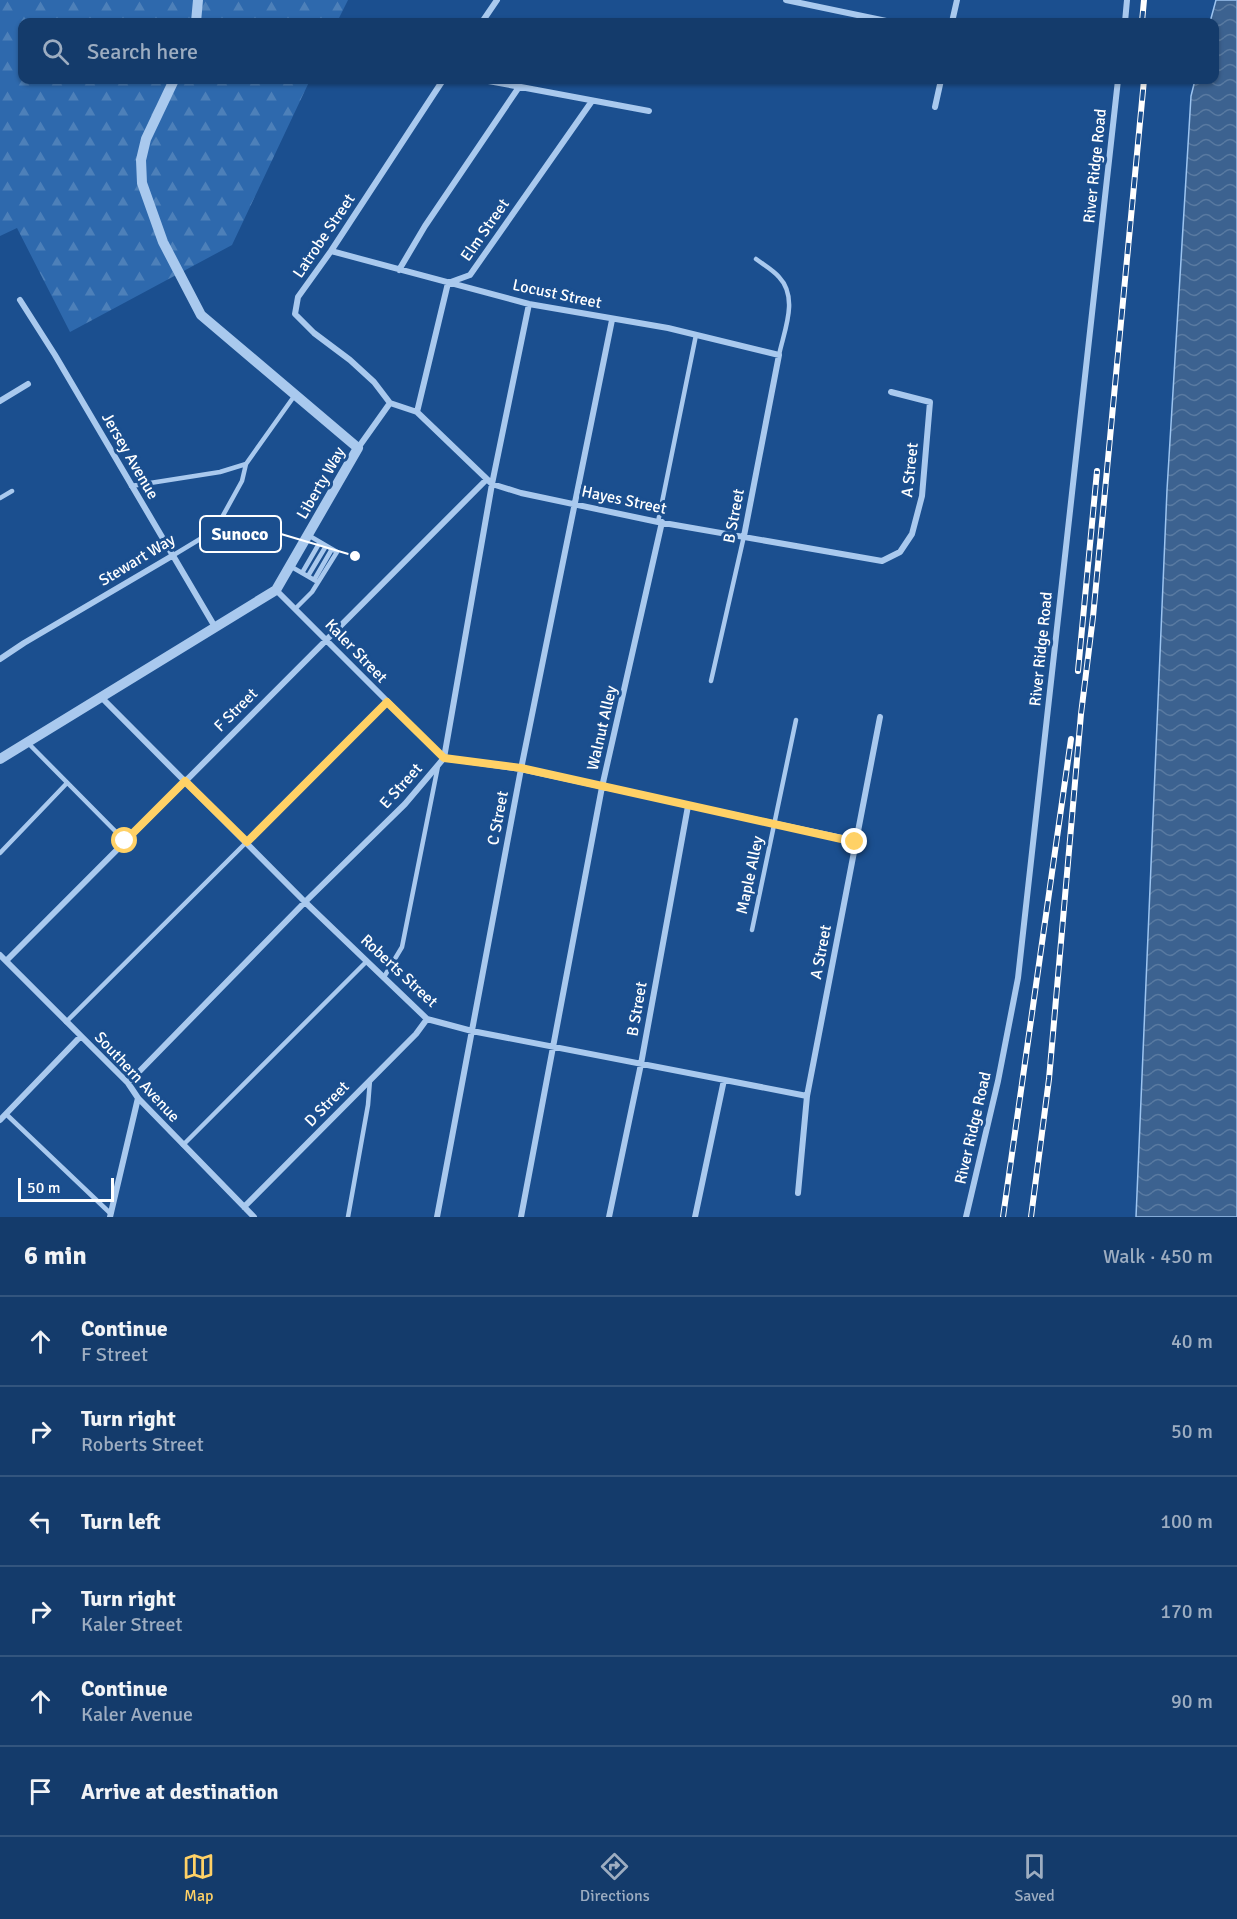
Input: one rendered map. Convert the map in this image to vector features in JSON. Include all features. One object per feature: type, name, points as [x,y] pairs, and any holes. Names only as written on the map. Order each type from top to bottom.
[{"type":"street","points":[[196,18],[198,0]]},
{"type":"street","points":[[485,18],[497,0]]},
{"type":"street","points":[[786,0],[807,2],[874,18]]},
{"type":"street","points":[[953,18],[957,0]]},
{"type":"street","points":[[1125,18],[1127,0]]},
{"type":"street","name":"Liberty Way","points":[[0,759],[276,590],[358,448],[201,315],[163,242],[142,183],[141,160],[146,139],[172,84]]},
{"type":"street","name":"Latrobe Street","points":[[390,403],[374,382],[351,360],[314,333],[295,314],[298,297],[331,251],[440,84]]},
{"type":"street","points":[[504,84],[649,111]]},
{"type":"street","points":[[935,107],[940,84]]},
{"type":"street","name":"River Ridge Road","points":[[966,1217],[998,1081],[1018,978],[1118,84]]},
{"type":"street","points":[[399,270],[424,226],[519,87]]},
{"type":"street","name":"Elm Street","points":[[448,283],[470,275],[592,101]]},
{"type":"street","name":"Locust Street","points":[[331,251],[529,304],[696,334],[779,355]]},
{"type":"street","points":[[417,412],[448,283]]},
{"type":"street","name":"Jersey Avenue","points":[[20,300],[55,355],[215,627]]},
{"type":"street","name":"E Street","points":[[128,1083],[305,902],[405,804],[444,758],[489,482],[529,304]]},
{"type":"street","name":"C Street","points":[[437,1217],[521,768],[612,320]]},
{"type":"street","name":"B Street","points":[[744,536],[779,355]]},
{"type":"street","points":[[0,401],[28,384]]},
{"type":"street","name":"A Street","points":[[882,561],[900,552],[912,534],[922,496],[930,402],[891,392]]},
{"type":"street","points":[[358,448],[390,403]]},
{"type":"street","name":"Hayes Street","points":[[390,403],[417,412],[489,482],[522,493],[660,522],[882,561]]},
{"type":"street","name":"F Street","points":[[6,961],[326,640],[489,482]]},
{"type":"street","name":"Walnut Alley","points":[[555,1047],[602,787],[660,522]]},
{"type":"street","name":"Stewart Way","points":[[0,659],[172,556]]},
{"type":"street","name":"Kaler Street","points":[[276,590],[444,758]]},
{"type":"street","name":"Roberts Street","points":[[102,698],[305,902],[428,1019],[555,1047],[807,1096]]},
{"type":"street","name":"A Street","points":[[798,1193],[807,1096],[880,717]]},
{"type":"street","points":[[444,758],[521,768],[855,842]]},
{"type":"street","name":"B Street","points":[[609,1217],[641,1064],[688,806]]},
{"type":"street","name":"Southern Avenue","points":[[0,955],[128,1083],[138,1098],[252,1216]]},
{"type":"street","name":"D Street","points":[[244,1207],[416,1034],[428,1019]]},
{"type":"street","points":[[0,1120],[80,1037]]},
{"type":"street","points":[[521,1217],[555,1047]]},
{"type":"street","points":[[695,1217],[724,1080]]},
{"type":"street","points":[[110,1215],[138,1098]]},
{"type":"lane","points":[[756,259],[779,276],[785,285],[790,301],[779,355]]},
{"type":"lane","points":[[660,522],[696,334]]},
{"type":"lane","name":"Stewart Way","points":[[172,556],[214,530],[242,481],[246,464],[295,395]]},
{"type":"lane","points":[[131,486],[220,472],[246,464]]},
{"type":"lane","points":[[0,498],[12,491]]},
{"type":"lane","points":[[295,609],[337,552],[308,535]]},
{"type":"lane","name":"B Street","points":[[711,681],[744,536]]},
{"type":"lane","points":[[302,573],[320,542]]},
{"type":"lane","points":[[308,576],[326,546]]},
{"type":"lane","points":[[290,566],[316,581]]},
{"type":"lane","points":[[66,1022],[241,845],[247,842],[387,702]]},
{"type":"lane","name":"Maple Alley","points":[[752,930],[796,720]]},
{"type":"lane","points":[[28,742],[125,841]]},
{"type":"lane","points":[[384,977],[402,947],[438,764]]},
{"type":"lane","points":[[0,853],[67,783]]},
{"type":"lane","points":[[183,1145],[367,961]]},
{"type":"lane","points":[[348,1217],[368,1105],[370,1080]]},
{"type":"lane","points":[[6,1114],[110,1215]]},
{"type":"green space","points":[[0,0],[348,0],[339,18],[18,18],[18,84],[308,84],[232,245],[70,332],[17,228],[0,236]]},
{"type":"water","points":[[1216,0],[1237,0],[1237,1217],[1136,1217],[1167,490],[1191,96],[1194,84],[1219,84],[1219,18],[1211,18]]},
{"type":"railway","points":[[1142,18],[1144,0]]},
{"type":"railway","points":[[1031,1217],[1049,1079],[1081,714],[1093,617],[1144,84]]},
{"type":"railway","points":[[1078,671],[1097,471]]},
{"type":"railway","points":[[1003,1217],[1071,739]]},
{"type":"place","name":"Sunoco","points":[[355,556]]},
{"type":"route","points":[[125,841],[185,781],[247,842],[387,702],[444,758],[521,768],[855,842]]}]
